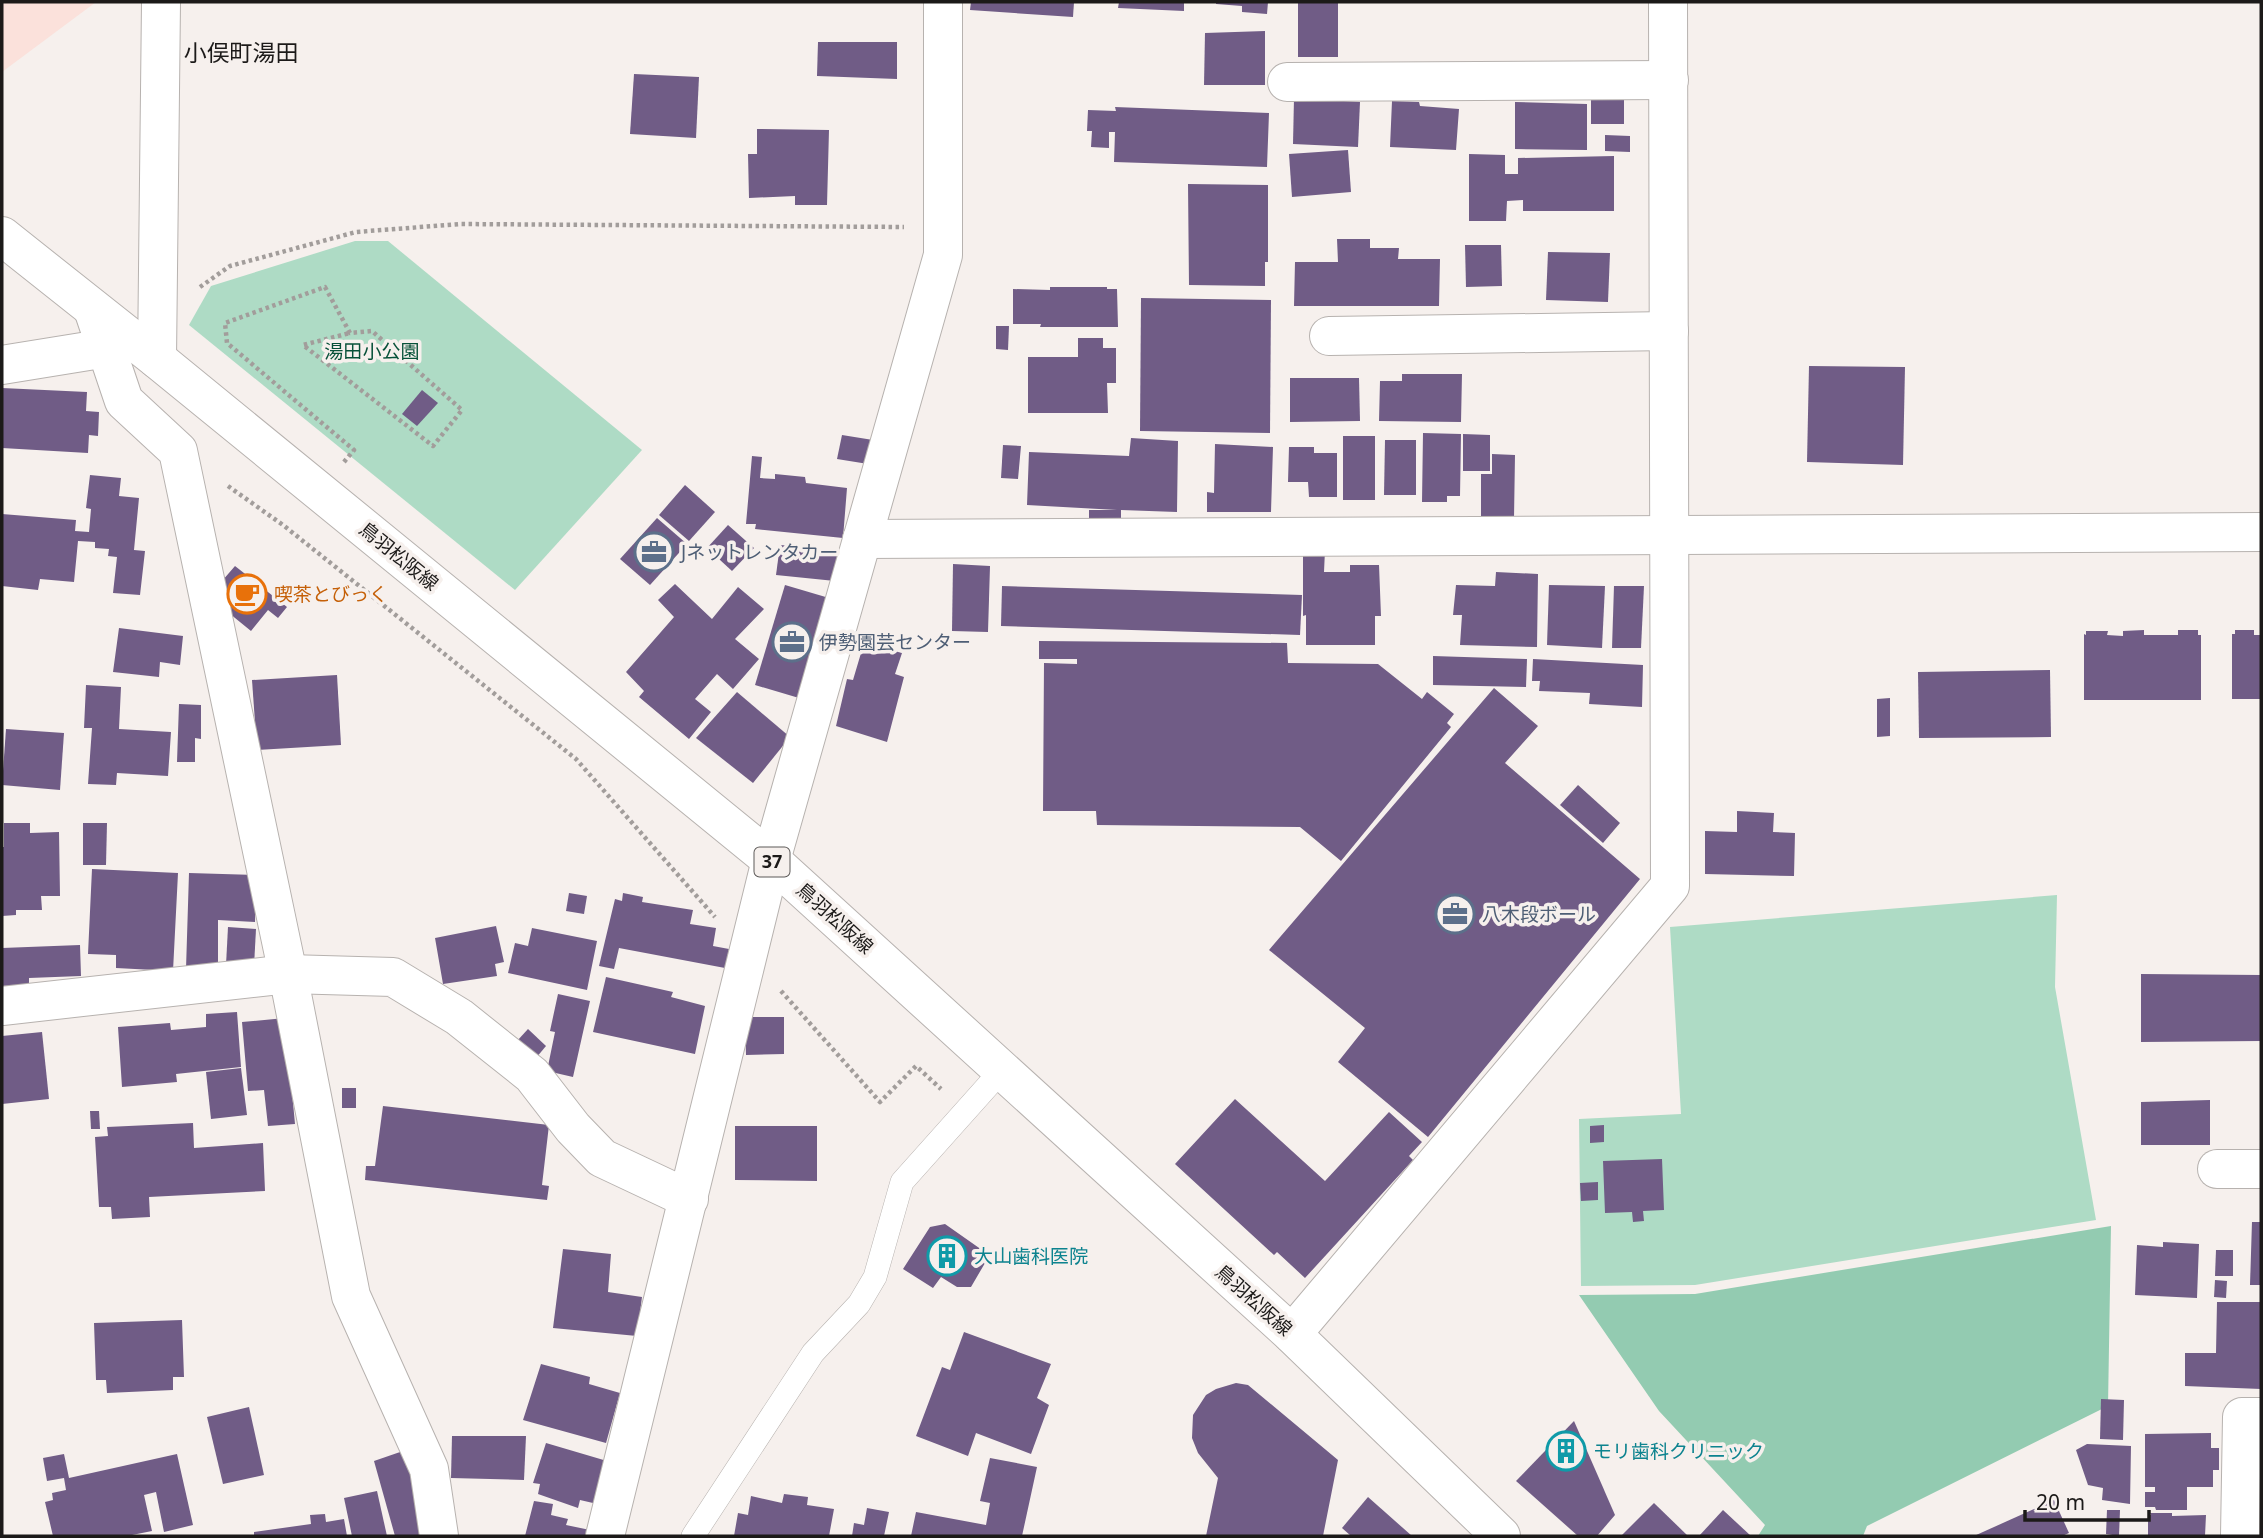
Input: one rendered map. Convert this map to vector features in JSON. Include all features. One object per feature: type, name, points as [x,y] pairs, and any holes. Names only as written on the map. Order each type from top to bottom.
[{"type":"street","points":[[158,359],[161,2]]},
{"type":"street","points":[[606,1536],[771,860],[943,255],[943,2]]},
{"type":"street","points":[[1292,1334],[1670,886],[1668,2]]},
{"type":"street","points":[[1287,82],[1669,80]]},
{"type":"street","name":"鳥羽松阪線","points":[[2,236],[158,359],[771,860],[1292,1334],[1501,1536]]},
{"type":"street","points":[[93,309],[124,401],[178,451],[288,974],[351,1296],[429,1469],[439,1536]]},
{"type":"street","points":[[1329,336],[1669,331]]},
{"type":"street","points":[[2,365],[107,348]]},
{"type":"street","points":[[862,539],[2261,532]]},
{"type":"street","points":[[2,1006],[288,974],[393,977],[459,1017],[532,1075],[573,1128],[602,1158],[689,1199]]},
{"type":"street","points":[[2217,1169],[2261,1169]]},
{"type":"street","points":[[2240,1536],[2242,1417],[2261,1417]]},
{"type":"lane","points":[[693,1536],[813,1353],[859,1304],[875,1277],[902,1182],[1002,1070]]},
{"type":"path","points":[[158,316],[230,266],[356,232],[460,224],[943,228]]},
{"type":"path","points":[[319,492],[354,450],[227,344],[225,323],[325,287],[350,333]]},
{"type":"path","points":[[372,331],[462,410],[433,446],[303,345],[350,333],[372,331]]},
{"type":"path","points":[[178,451],[283,525],[576,759],[880,1101],[916,1066],[965,1111]]},
{"type":"shaded area","points":[[2,2],[96,2],[2,72]]},
{"type":"green space","name":"湯田小公園","points":[[355,241],[388,241],[642,450],[515,590],[189,325],[211,286]]},
{"type":"green space","points":[[2057,895],[2055,987],[2096,1220],[1695,1285],[1581,1286],[1579,1119],[1681,1114],[1670,927]]},
{"type":"green space","points":[[2111,1226],[2108,1406],[1867,1526],[1863,1536],[1758,1536],[1765,1525],[1659,1411],[1579,1295],[1695,1294]]},
{"type":"building","points":[[971,2],[1074,2],[1073,17],[970,10]]},
{"type":"building","points":[[1119,2],[1184,2],[1184,11],[1118,8]]},
{"type":"building","points":[[1216,2],[1268,2],[1267,14],[1242,12],[1242,6]]},
{"type":"building","points":[[1298,2],[1338,3],[1338,57],[1298,57]]},
{"type":"building","points":[[1265,31],[1265,85],[1204,85],[1205,33]]},
{"type":"building","points":[[818,42],[897,42],[897,79],[817,76]]},
{"type":"building","points":[[634,74],[699,77],[696,138],[630,134]]},
{"type":"building","points":[[1591,97],[1624,97],[1624,124],[1591,124]]},
{"type":"building","points":[[1294,98],[1360,102],[1358,147],[1293,144]]},
{"type":"building","points":[[1392,101],[1419,102],[1420,106],[1459,109],[1456,150],[1390,147]]},
{"type":"building","points":[[1515,102],[1587,104],[1587,150],[1515,149]]},
{"type":"building","points":[[1115,107],[1269,113],[1267,167],[1114,162],[1115,132],[1109,132],[1109,148],[1091,147],[1092,131],[1087,131],[1088,110],[1116,111]]},
{"type":"building","points":[[757,129],[829,130],[827,205],[795,205],[795,196],[749,198],[748,154],[757,154]]},
{"type":"building","points":[[1605,135],[1630,136],[1630,152],[1605,151]]},
{"type":"building","points":[[1348,150],[1351,192],[1292,197],[1289,154]]},
{"type":"building","points":[[1469,154],[1505,155],[1505,174],[1518,174],[1518,158],[1614,156],[1614,211],[1523,211],[1523,200],[1507,201],[1506,221],[1469,221]]},
{"type":"building","points":[[1188,184],[1268,185],[1268,262],[1265,262],[1265,286],[1189,285]]},
{"type":"building","points":[[1337,239],[1370,239],[1370,248],[1399,248],[1398,259],[1440,259],[1439,306],[1294,306],[1295,262],[1338,262]]},
{"type":"building","points":[[1465,245],[1501,245],[1502,286],[1466,287]]},
{"type":"building","points":[[1548,252],[1610,253],[1608,302],[1546,300]]},
{"type":"building","points":[[1050,287],[1117,289],[1118,327],[1040,327],[1041,324],[1013,324],[1013,289],[1050,290]]},
{"type":"building","points":[[1141,298],[1271,300],[1270,433],[1140,431]]},
{"type":"building","points":[[996,326],[1009,326],[1008,350],[996,349]]},
{"type":"building","points":[[1078,338],[1103,338],[1103,348],[1116,348],[1116,383],[1107,383],[1108,413],[1028,413],[1028,357],[1078,357]]},
{"type":"building","points":[[1809,366],[1905,367],[1903,465],[1807,462]]},
{"type":"building","points":[[1402,374],[1462,374],[1461,422],[1379,421],[1380,381],[1402,381]]},
{"type":"building","points":[[1290,378],[1359,378],[1360,421],[1290,422]]},
{"type":"building","points":[[2,388],[87,392],[86,411],[99,412],[98,436],[89,435],[88,453],[2,448]]},
{"type":"building","points":[[422,390],[438,403],[417,426],[402,414]]},
{"type":"building","points":[[1423,433],[1461,434],[1460,496],[1447,496],[1447,502],[1422,502]]},
{"type":"building","points":[[1463,434],[1490,435],[1490,471],[1463,471]]},
{"type":"building","points":[[842,435],[873,440],[868,464],[837,459]]},
{"type":"building","points":[[1343,436],[1375,436],[1375,500],[1343,500]]},
{"type":"building","points":[[1131,438],[1178,441],[1177,512],[1121,510],[1121,520],[1089,520],[1089,510],[1117,510],[1027,505],[1029,452],[1129,456]]},
{"type":"building","points":[[1385,440],[1416,440],[1416,495],[1384,495]]},
{"type":"building","points":[[1215,444],[1273,447],[1271,512],[1207,512],[1207,492],[1214,493]]},
{"type":"building","points":[[1003,445],[1021,446],[1018,479],[1001,478]]},
{"type":"building","points":[[1289,447],[1314,447],[1314,453],[1337,453],[1337,497],[1309,497],[1308,482],[1288,482]]},
{"type":"building","points":[[1492,454],[1515,455],[1514,518],[1481,518],[1481,474],[1492,474]]},
{"type":"building","points":[[752,456],[762,457],[760,478],[775,479],[775,474],[805,477],[806,483],[847,488],[843,538],[755,529],[756,524],[746,524]]},
{"type":"building","points":[[90,475],[121,478],[119,496],[139,498],[134,550],[145,551],[140,595],[113,593],[117,557],[108,556],[109,549],[95,548],[95,542],[78,541],[74,582],[40,579],[38,590],[2,586],[2,514],[76,520],[75,531],[89,532],[91,509],[86,508]]},
{"type":"building","points":[[685,485],[715,512],[689,541],[659,515]]},
{"type":"building","name":"Jネットレンタカー","points":[[657,518],[687,544],[650,585],[620,559]]},
{"type":"building","points":[[728,525],[754,548],[732,571],[707,548]]},
{"type":"building","points":[[780,545],[838,550],[835,581],[776,575]]},
{"type":"building","points":[[1303,550],[1325,550],[1324,572],[1350,572],[1350,565],[1379,565],[1381,616],[1375,616],[1375,645],[1306,645]]},
{"type":"building","points":[[953,564],[990,566],[988,632],[952,631]]},
{"type":"building","name":"喫茶とびっく","points":[[235,566],[287,607],[278,618],[268,610],[251,631],[224,609],[231,599],[216,588]]},
{"type":"building","points":[[1496,572],[1538,574],[1537,647],[1460,645],[1462,615],[1453,615],[1456,585],[1495,586]]},
{"type":"building","points":[[675,584],[712,619],[738,587],[764,609],[735,639],[759,659],[733,689],[717,674],[695,699],[711,712],[689,739],[639,697],[644,691],[626,672],[674,617],[658,600]]},
{"type":"building","name":"伊勢園芸センター","points":[[785,585],[829,598],[799,698],[755,685]]},
{"type":"building","points":[[1549,585],[1605,586],[1602,648],[1547,645]]},
{"type":"building","points":[[1002,586],[1302,595],[1300,635],[1001,626]]},
{"type":"building","points":[[1614,586],[1644,586],[1641,648],[1612,648]]},
{"type":"building","points":[[119,628],[183,636],[180,665],[160,662],[159,677],[113,672]]},
{"type":"building","points":[[2144,630],[2144,635],[2178,635],[2178,630],[2198,630],[2198,635],[2201,635],[2201,700],[2084,700],[2086,631],[2108,631],[2107,635],[2123,636],[2123,631]]},
{"type":"building","points":[[2235,630],[2254,630],[2254,635],[2261,635],[2261,699],[2232,699],[2232,634],[2235,634]]},
{"type":"building","points":[[1039,641],[1287,643],[1288,663],[1378,664],[1422,699],[1427,692],[1454,714],[1447,723],[1451,727],[1341,861],[1300,827],[1097,825],[1096,811],[1043,811],[1044,663],[1077,664],[1077,659],[1039,659]]},
{"type":"building","points":[[864,643],[902,653],[895,674],[904,677],[887,742],[836,726],[847,679],[853,680]]},
{"type":"building","points":[[1433,656],[1527,659],[1526,687],[1433,685]]},
{"type":"building","points":[[1533,659],[1643,665],[1642,707],[1589,704],[1590,693],[1539,691],[1540,681],[1532,681]]},
{"type":"building","points":[[2050,670],[2051,737],[1919,738],[1918,672]]},
{"type":"building","points":[[337,675],[341,745],[257,750],[252,680]]},
{"type":"building","points":[[86,685],[121,687],[119,729],[171,732],[168,776],[117,773],[116,785],[88,784],[92,728],[84,728]]},
{"type":"building","name":"八木段ボール","points":[[1494,688],[1538,726],[1505,763],[1640,879],[1428,1137],[1338,1062],[1365,1028],[1269,950]]},
{"type":"building","points":[[737,692],[790,737],[753,783],[696,738]]},
{"type":"building","points":[[1890,698],[1890,736],[1877,737],[1877,699]]},
{"type":"building","points":[[179,704],[201,705],[201,739],[195,738],[195,762],[177,762]]},
{"type":"building","points":[[6,729],[64,733],[60,790],[2,785]]},
{"type":"building","points":[[1578,785],[1620,823],[1603,843],[1560,805]]},
{"type":"building","points":[[1737,811],[1774,813],[1773,832],[1795,833],[1794,876],[1705,874],[1705,831],[1737,832]]},
{"type":"building","points":[[4,823],[30,823],[30,833],[59,832],[60,896],[41,896],[42,910],[16,910],[16,915],[2,916]]},
{"type":"building","points":[[83,823],[107,823],[106,865],[83,865]]},
{"type":"building","points":[[92,869],[178,873],[173,971],[116,968],[116,955],[88,954]]},
{"type":"building","points":[[189,873],[256,875],[255,922],[218,920],[218,969],[186,969]]},
{"type":"building","points":[[569,893],[587,896],[584,914],[566,911]]},
{"type":"building","points":[[623,893],[643,897],[642,902],[693,910],[690,924],[716,928],[713,946],[729,949],[725,968],[619,948],[614,969],[599,966],[615,899],[622,901]]},
{"type":"building","points":[[496,926],[504,962],[495,964],[497,976],[443,984],[435,938]]},
{"type":"building","points":[[228,927],[256,929],[254,966],[226,965]]},
{"type":"building","points":[[532,928],[597,941],[587,990],[508,973],[515,943],[528,946]]},
{"type":"building","points":[[80,945],[81,976],[29,978],[29,985],[2,986],[2,948]]},
{"type":"building","points":[[2141,974],[2261,975],[2261,1041],[2141,1042]]},
{"type":"building","points":[[606,977],[673,992],[671,997],[705,1006],[695,1054],[593,1032]]},
{"type":"building","points":[[558,994],[590,1001],[573,1077],[547,1071],[555,1032],[550,1031]]},
{"type":"building","points":[[237,1012],[241,1067],[176,1074],[177,1082],[122,1087],[118,1027],[170,1023],[171,1030],[206,1027],[206,1014]]},
{"type":"building","points":[[745,1017],[784,1017],[784,1054],[746,1055]]},
{"type":"building","points":[[285,1018],[295,1124],[268,1126],[264,1090],[248,1091],[242,1022]]},
{"type":"building","points":[[528,1029],[546,1046],[536,1058],[517,1041]]},
{"type":"building","points":[[42,1032],[49,1099],[2,1104],[2,1036]]},
{"type":"building","points":[[241,1068],[247,1115],[211,1119],[206,1072]]},
{"type":"building","points":[[342,1088],[356,1088],[356,1108],[342,1108]]},
{"type":"building","points":[[1235,1099],[1325,1181],[1389,1112],[1422,1142],[1409,1156],[1413,1160],[1305,1278],[1277,1252],[1274,1255],[1175,1164]]},
{"type":"building","points":[[2210,1100],[2210,1145],[2141,1145],[2141,1102]]},
{"type":"building","points":[[383,1106],[549,1125],[542,1185],[549,1186],[547,1200],[365,1180],[366,1166],[375,1166]]},
{"type":"building","points":[[90,1111],[99,1111],[100,1129],[91,1129]]},
{"type":"building","points":[[193,1123],[194,1148],[263,1143],[265,1191],[149,1197],[150,1217],[112,1219],[111,1207],[99,1207],[95,1137],[108,1136],[107,1127]]},
{"type":"building","points":[[1604,1125],[1604,1142],[1590,1143],[1590,1126]]},
{"type":"building","points":[[735,1126],[817,1126],[817,1181],[735,1180]]},
{"type":"building","points":[[1662,1159],[1664,1210],[1643,1211],[1644,1221],[1633,1222],[1632,1212],[1605,1213],[1603,1161]]},
{"type":"building","points":[[1598,1182],[1598,1200],[1581,1201],[1580,1183]]},
{"type":"building","points":[[2252,1222],[2261,1222],[2261,1285],[2250,1285]]},
{"type":"building","name":"大山歯科医院","points":[[945,1224],[982,1250],[985,1263],[971,1287],[957,1287],[941,1277],[933,1288],[903,1269],[930,1227]]},
{"type":"building","points":[[2163,1242],[2199,1244],[2197,1298],[2135,1295],[2137,1245],[2163,1247]]},
{"type":"building","points":[[563,1249],[611,1254],[608,1292],[642,1297],[637,1336],[553,1328]]},
{"type":"building","points":[[2216,1250],[2233,1250],[2233,1276],[2215,1276]]},
{"type":"building","points":[[2215,1280],[2227,1281],[2226,1298],[2214,1297]]},
{"type":"building","points":[[2217,1302],[2261,1302],[2261,1389],[2185,1386],[2185,1353],[2216,1353]]},
{"type":"building","points":[[182,1320],[184,1377],[173,1377],[173,1390],[107,1393],[106,1380],[96,1380],[94,1323]]},
{"type":"building","points":[[964,1332],[1051,1364],[1037,1398],[1049,1405],[1031,1454],[976,1433],[968,1456],[916,1436],[942,1367],[950,1370]]},
{"type":"building","points":[[541,1364],[590,1377],[589,1384],[620,1393],[606,1443],[523,1420]]},
{"type":"building","points":[[1236,1383],[1248,1385],[1338,1460],[1323,1536],[1206,1536],[1218,1478],[1198,1453],[1192,1438],[1193,1415],[1206,1395]]},
{"type":"building","points":[[2101,1399],[2124,1400],[2123,1440],[2100,1439]]},
{"type":"building","points":[[249,1407],[264,1475],[223,1484],[207,1417]]},
{"type":"building","name":"モリ歯科クリニック","points":[[1574,1421],[1615,1515],[1597,1536],[1578,1536],[1516,1481]]},
{"type":"building","points":[[2211,1433],[2211,1448],[2219,1448],[2219,1470],[2213,1470],[2213,1487],[2187,1487],[2187,1510],[2156,1510],[2155,1507],[2145,1507],[2145,1492],[2155,1492],[2155,1487],[2145,1487],[2145,1434]]},
{"type":"building","points":[[452,1436],[526,1436],[524,1480],[451,1478]]},
{"type":"building","points":[[546,1443],[607,1461],[593,1503],[580,1500],[578,1508],[538,1494],[540,1484],[533,1483]]},
{"type":"building","points":[[2087,1444],[2131,1446],[2130,1504],[2102,1500],[2103,1488],[2088,1485],[2076,1450]]},
{"type":"building","points":[[403,1451],[423,1508],[429,1536],[395,1536],[374,1461]]},
{"type":"building","points":[[64,1454],[69,1478],[177,1454],[193,1525],[164,1532],[156,1492],[144,1495],[152,1531],[127,1536],[53,1536],[45,1502],[53,1500],[52,1493],[66,1490],[64,1478],[47,1481],[43,1458]]},
{"type":"building","points":[[990,1458],[1037,1467],[1022,1536],[911,1536],[916,1512],[986,1525],[990,1503],[980,1501]]},
{"type":"building","points":[[377,1491],[387,1536],[352,1536],[344,1498]]},
{"type":"building","points":[[784,1494],[808,1497],[807,1505],[834,1509],[829,1536],[734,1536],[738,1513],[748,1515],[751,1496],[782,1503]]},
{"type":"building","points":[[1368,1497],[1412,1536],[1351,1536],[1342,1528]]},
{"type":"building","points":[[2054,1500],[2069,1533],[2062,1536],[1974,1536]]},
{"type":"building","points":[[534,1501],[553,1504],[551,1515],[568,1519],[566,1525],[590,1530],[588,1536],[525,1536]]},
{"type":"building","points":[[1654,1503],[1688,1536],[1621,1536]]},
{"type":"building","points":[[867,1508],[889,1512],[884,1536],[852,1536],[854,1523],[864,1525]]},
{"type":"building","points":[[1723,1510],[1751,1536],[1699,1536]]},
{"type":"building","points":[[2107,1510],[2120,1510],[2119,1536],[2106,1534]]},
{"type":"building","points":[[2150,1513],[2172,1513],[2172,1516],[2206,1515],[2205,1536],[2148,1536]]},
{"type":"building","points":[[325,1514],[326,1522],[344,1519],[347,1536],[254,1536],[254,1532],[311,1524],[310,1515]]},
{"type":"place","name":"Jネットレンタカー","points":[[654,552]]},
{"type":"place","name":"喫茶とびっく","points":[[247,594]]},
{"type":"place","name":"伊勢園芸センター","points":[[792,642]]},
{"type":"place","name":"八木段ボール","points":[[1455,914]]},
{"type":"place","name":"大山歯科医院","points":[[947,1256]]},
{"type":"place","name":"モリ歯科クリニック","points":[[1566,1451]]},
{"type":"district","name":"小俣町湯田","points":[[241,53]]}]
